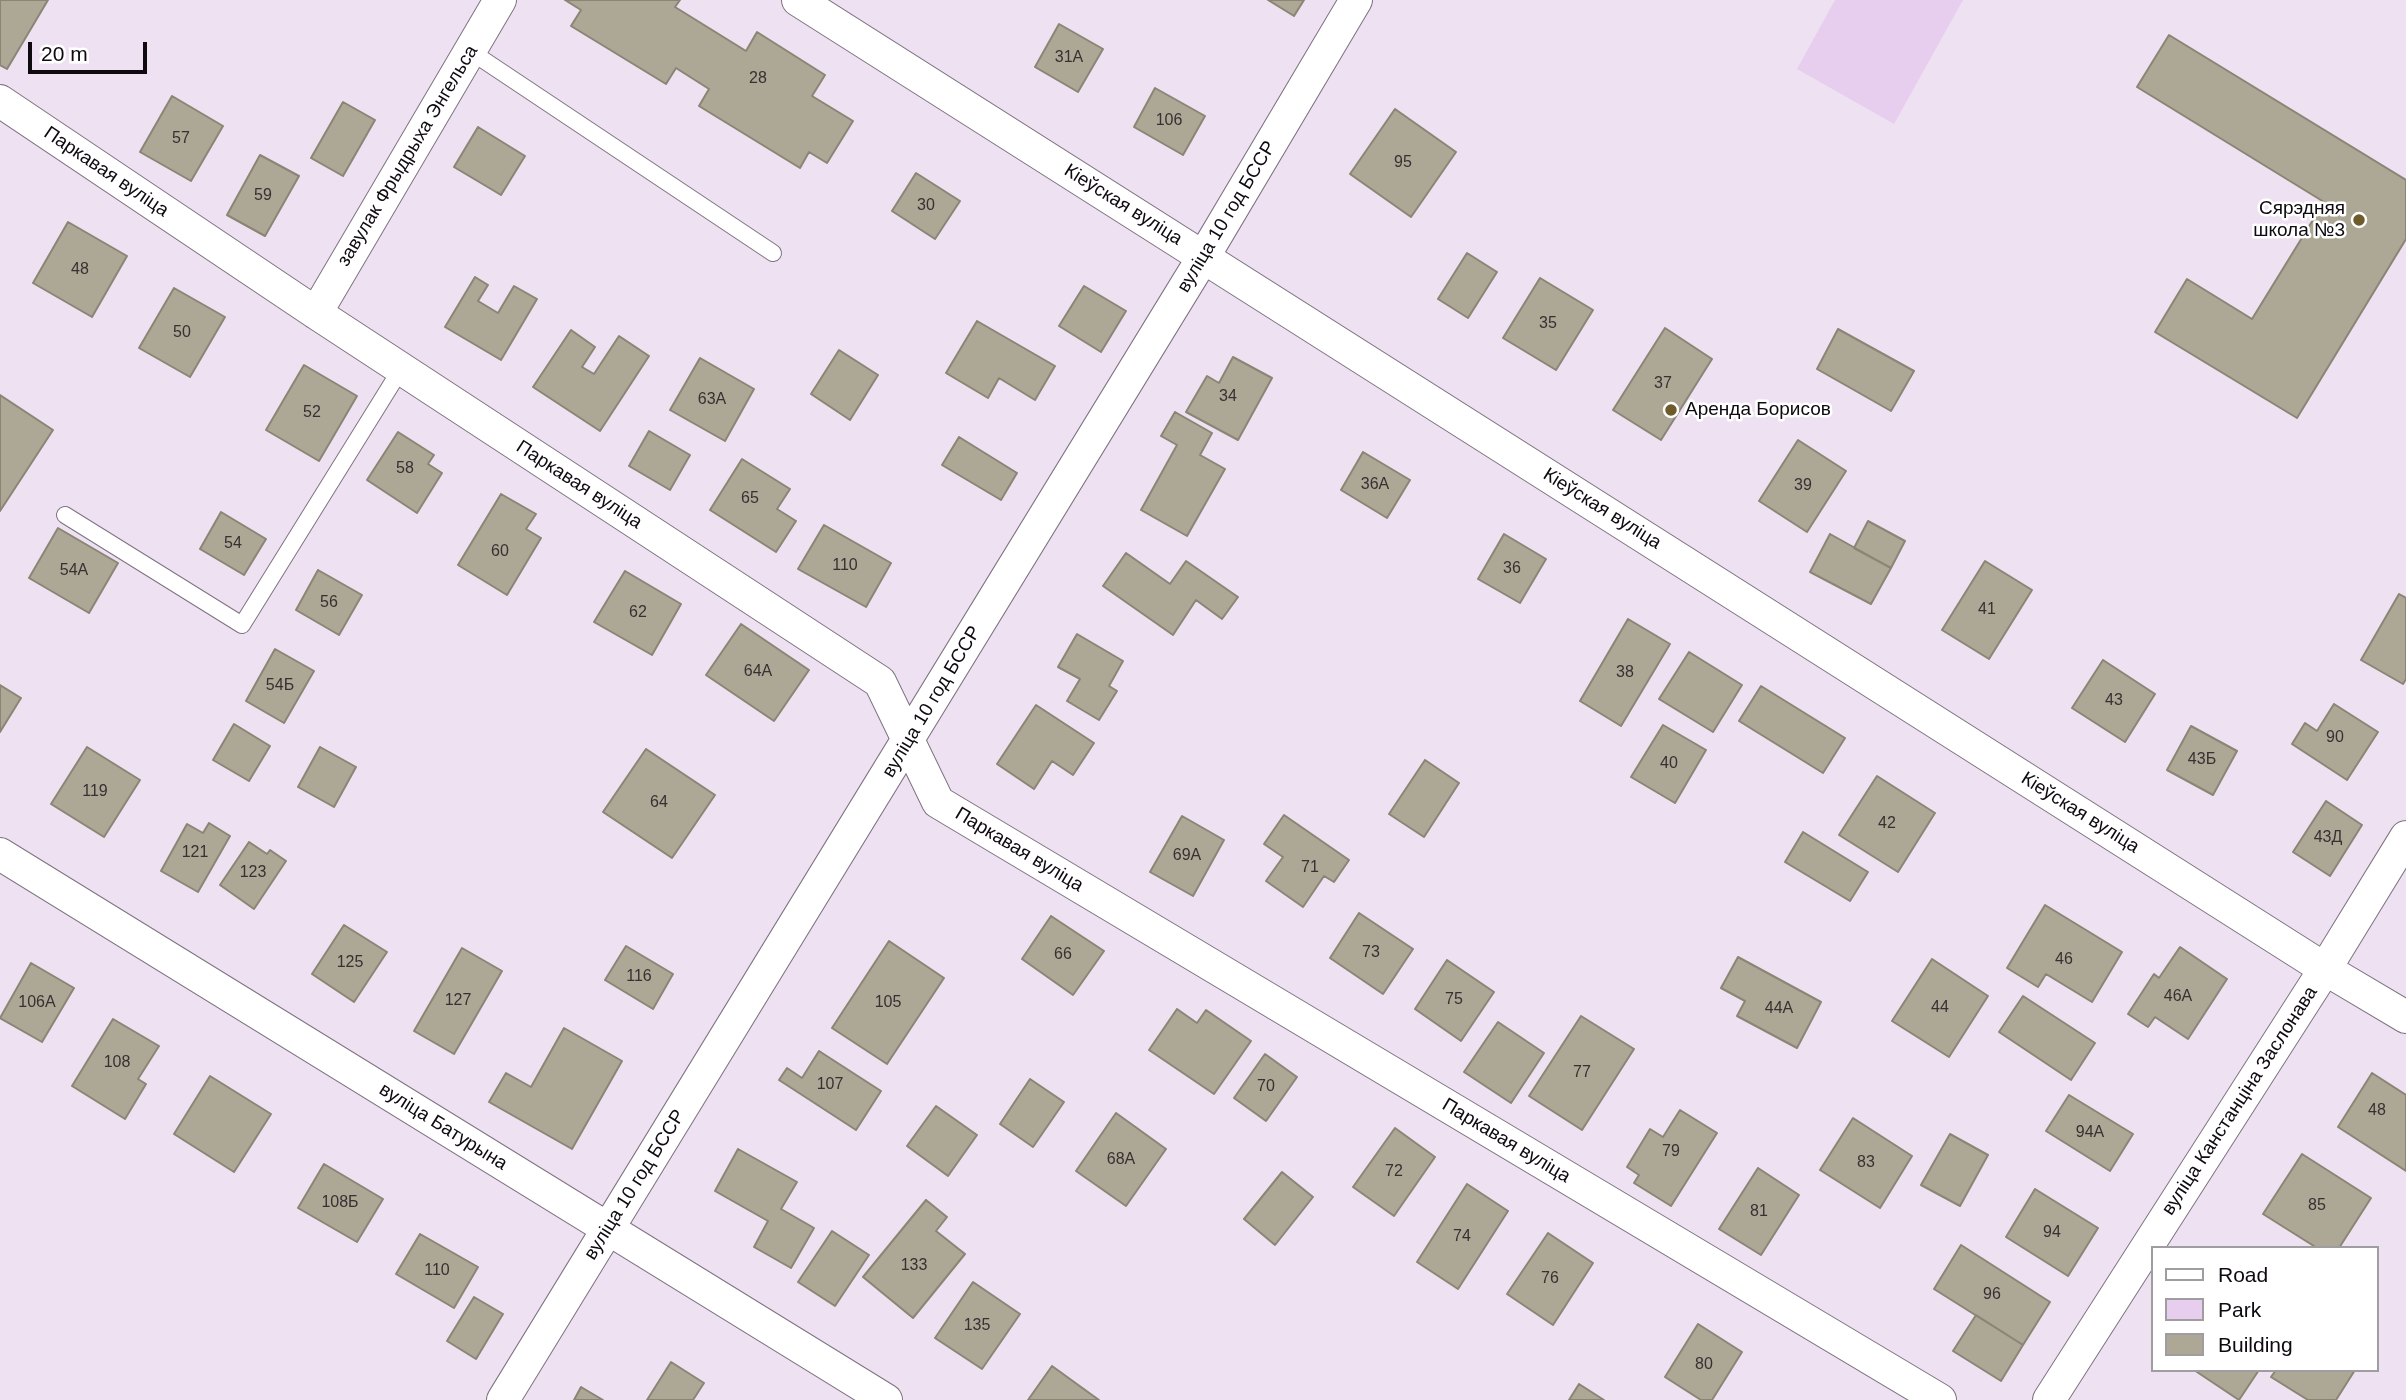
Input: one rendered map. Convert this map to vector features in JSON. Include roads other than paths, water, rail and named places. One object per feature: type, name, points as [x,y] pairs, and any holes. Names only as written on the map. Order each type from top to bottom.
[{"type":"street","name":"завулак Фрыдрыха Энгельса","points":[[316,313],[500,0]]},
{"type":"street","name":"Кіеўская вуліца","points":[[798,0],[2325,969],[2406,1017]]},
{"type":"street","name":"вуліца 10 год БССР","points":[[503,1400],[1204,256],[1356,0]]},
{"type":"street","name":"Паркавая вуліца","points":[[0,101],[316,313],[880,682],[938,802],[1940,1400]]},
{"type":"street","name":"вуліца Канстанціна Заслонава","points":[[2049,1400],[2325,969],[2406,837]]},
{"type":"street","name":"вуліца Батурына","points":[[0,855],[887,1400]]},
{"type":"lane","points":[[470,51],[773,253]]},
{"type":"lane","points":[[65,515],[242,625],[401,369]]},
{"type":"place","name":"Сярэдняя школа №3","points":[[2359,220]]},
{"type":"place","name":"Аренда Борисов","points":[[1671,410]]}]
